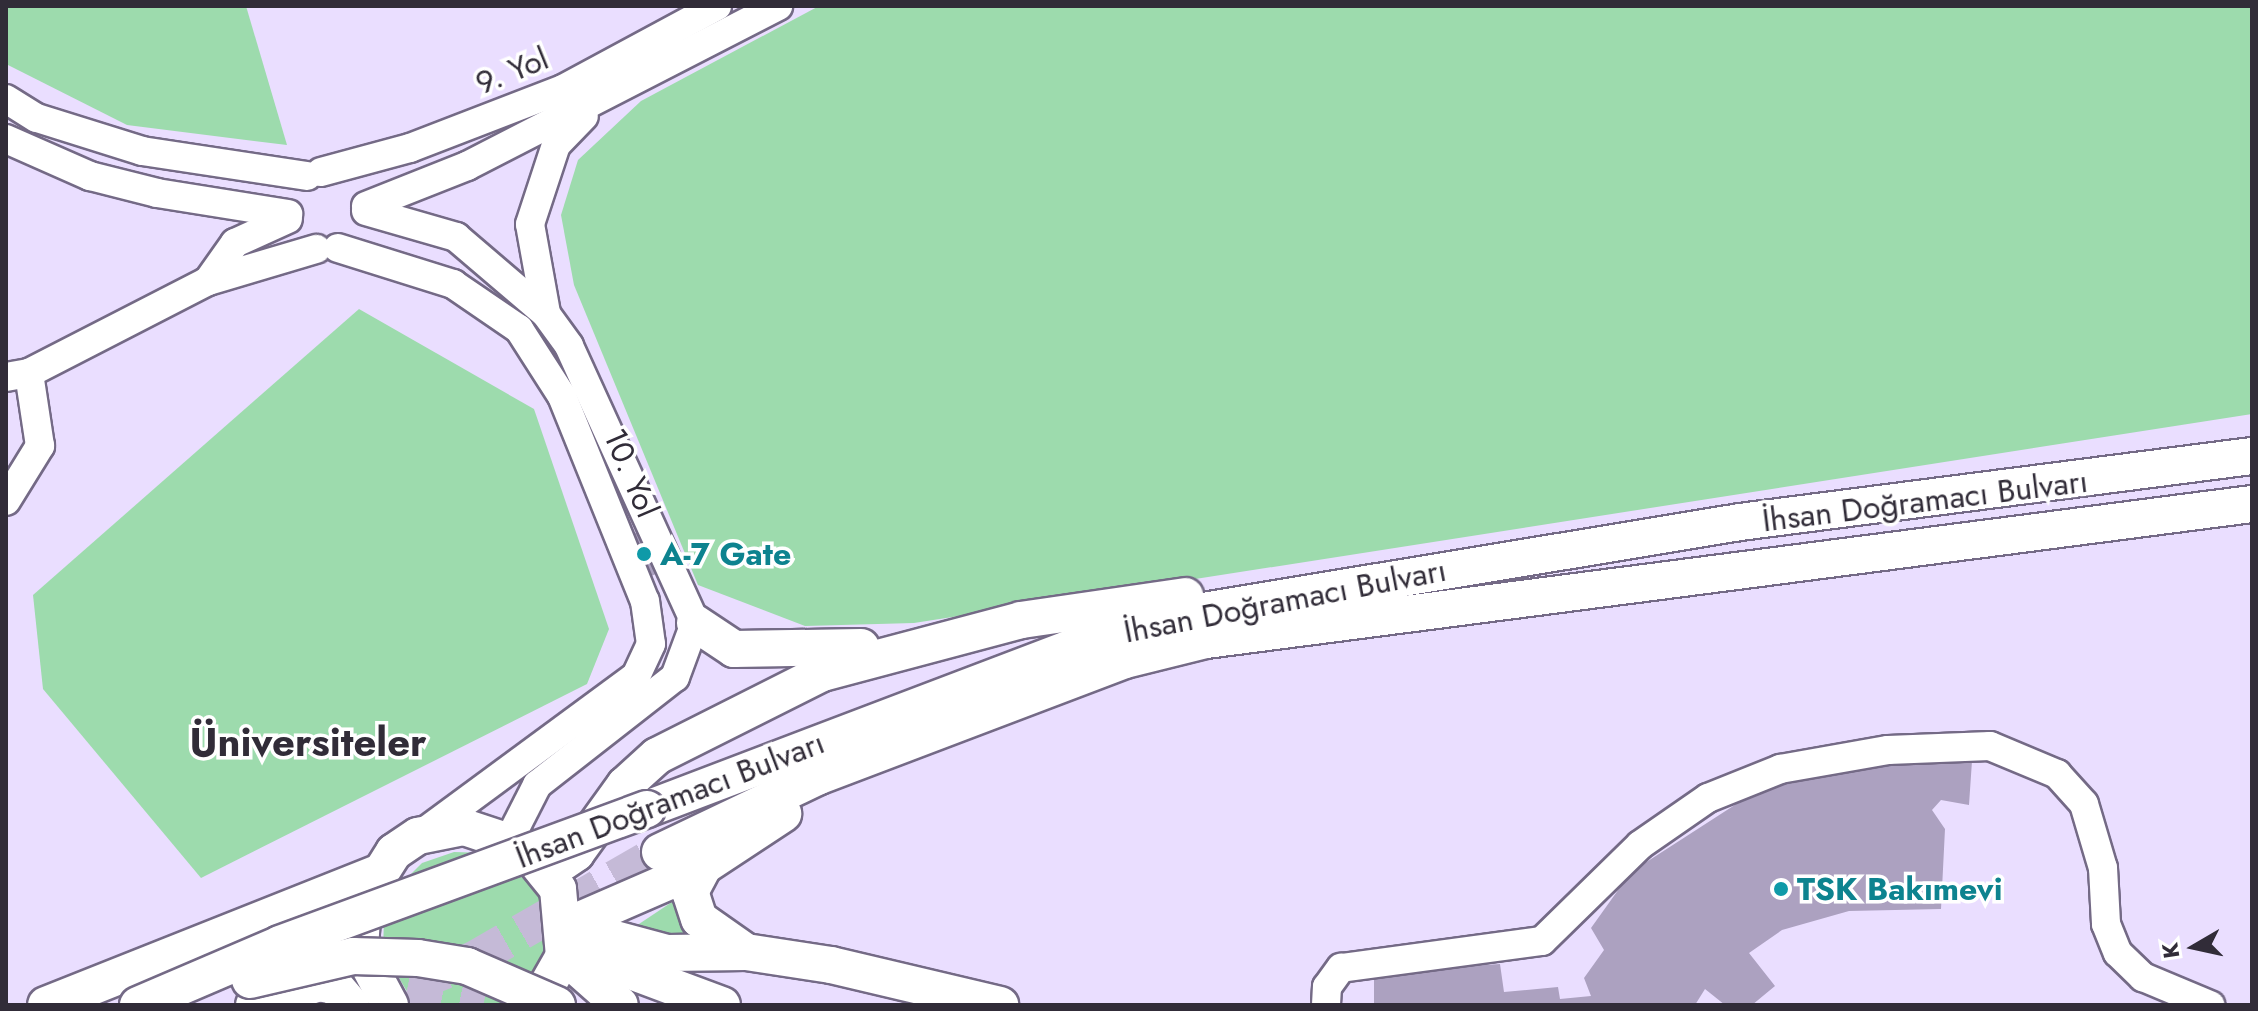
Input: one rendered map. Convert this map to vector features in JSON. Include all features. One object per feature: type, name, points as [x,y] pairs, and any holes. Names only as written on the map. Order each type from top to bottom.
[{"type":"main road","name":"İhsan Doğramacı Bulvarı","points":[[138,1005],[280,944],[1120,632],[1191,613],[1516,557],[2252,456]]},
{"type":"main road","name":"İhsan Doğramacı Bulvarı","points":[[660,852],[817,777],[1125,660],[1206,640],[2252,504]]},
{"type":"main road","points":[[548,872],[576,853],[625,785],[685,736],[822,673],[914,645],[1119,603],[1516,557]]},
{"type":"main road","points":[[536,1005],[565,941],[704,866],[786,812],[1135,683],[1488,602]]},
{"type":"main road","points":[[695,623],[718,642],[760,652],[914,645]]},
{"type":"main road","points":[[46,1005],[375,874],[418,836],[464,827],[510,838],[548,872],[565,941],[620,1005]]},
{"type":"main road","points":[[704,866],[690,892],[699,919],[746,952]]},
{"type":"main road","points":[[319,983],[359,929],[375,874]]},
{"type":"main road","points":[[359,929],[365,968],[390,1005]]},
{"type":"main road","points":[[565,941],[667,953],[746,952],[1000,1005]]},
{"type":"main road","points":[[565,941],[617,966],[722,1005]]},
{"type":"main road","points":[[176,1005],[296,965],[389,955],[467,966],[557,1005]]},
{"type":"main road","points":[[254,1005],[319,983],[335,986],[351,1005]]},
{"type":"street","name":"9. Yol","points":[[314,174],[410,148],[563,89],[717,6]]},
{"type":"street","name":"9. Yol","points":[[366,209],[599,101],[778,6]]},
{"type":"street","points":[[6,99],[37,118],[142,151],[345,176],[366,209],[358,234],[327,248],[208,281],[18,375],[40,446],[6,501]]},
{"type":"street","name":"9. Yol","points":[[546,314],[530,224],[556,145],[599,101]]},
{"type":"street","points":[[6,139],[130,186],[288,216]]},
{"type":"street","points":[[288,216],[292,192],[314,174]]},
{"type":"street","name":"10. Yol","points":[[366,209],[456,237],[546,314],[569,346],[695,623]]},
{"type":"street","points":[[208,281],[235,243],[288,216]]},
{"type":"street","name":"10. Yol","points":[[288,216],[298,237],[453,284],[519,329],[562,396],[645,601],[651,644],[636,676],[418,836]]},
{"type":"street","points":[[617,526],[643,510]]},
{"type":"street","points":[[645,601],[677,583]]},
{"type":"street","points":[[510,838],[537,785],[675,677],[695,623]]},
{"type":"street","points":[[1326,1005],[1327,987],[1341,968],[1542,941],[1640,845],[1708,798],[1780,769],[1888,750],[1990,746],[2057,774],[2084,804],[2118,953],[2143,977],[2210,1005]]},
{"type":"green space","points":[[6,6],[246,6],[287,145],[127,125],[6,64]]},
{"type":"green space","points":[[819,6],[2252,6],[2252,414],[914,623],[805,626],[698,585],[574,285],[561,215],[578,160],[641,101]]},
{"type":"green space","points":[[359,309],[534,409],[609,629],[587,684],[201,878],[43,689],[33,595]]},
{"type":"green space","points":[[454,852],[488,853],[519,867],[542,892],[554,941],[521,1005],[415,1005],[383,951],[384,918],[398,887],[422,863]]},
{"type":"green space","points":[[681,896],[699,939],[624,934]]},
{"type":"building","name":"A-7 Gate","points":[[642,530],[660,572],[647,578],[629,535]]},
{"type":"building","name":"TSK Bakımevi","points":[[1904,761],[1972,761],[1969,805],[1941,800],[1932,810],[1945,829],[1941,909],[1849,911],[1782,930],[1749,953],[1775,986],[1752,1005],[1725,1005],[1705,989],[1695,1005],[1374,1005],[1374,972],[1500,964],[1504,992],[1558,987],[1560,999],[1591,996],[1584,978],[1604,950],[1591,928],[1631,872],[1758,790]]},
{"type":"tunnel","points":[[362,1005],[474,959],[660,852]]},
{"type":"tunnel","points":[[407,989],[483,1005]]},
{"type":"place","name":"A-7 Gate","points":[[644,554]]},
{"type":"place","name":"TSK Bakımevi","points":[[1781,889]]},
{"type":"district","name":"Üniversiteler","points":[[308,742]]}]
